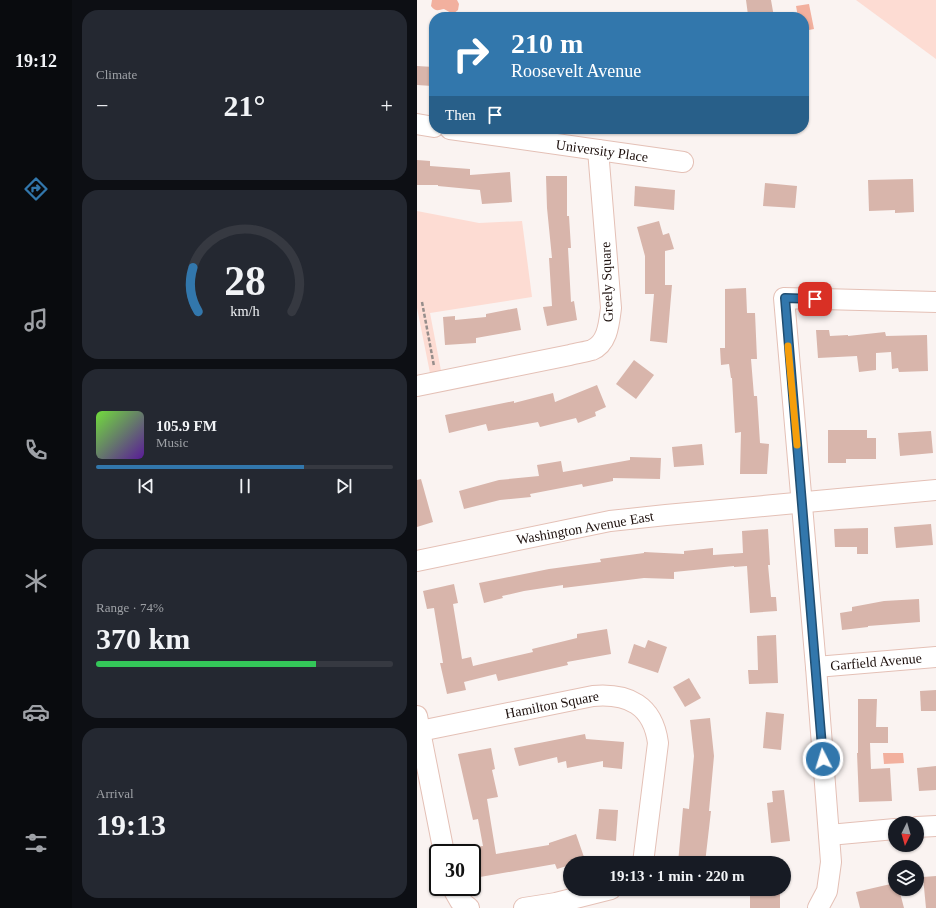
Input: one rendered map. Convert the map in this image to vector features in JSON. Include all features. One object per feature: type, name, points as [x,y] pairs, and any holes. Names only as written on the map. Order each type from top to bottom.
[{"type":"street","points":[[417,124],[429,126]]},
{"type":"street","name":"University Place","points":[[485,134],[683,162]]},
{"type":"street","name":"Greely Square","points":[[417,386],[570,355],[592,350],[599,345],[609,329],[611,308],[598,150]]},
{"type":"street","points":[[818,908],[827,891],[831,862],[785,298],[936,302]]},
{"type":"street","name":"Washington Avenue East","points":[[417,561],[610,521],[936,490]]},
{"type":"street","name":"Garfield Avenue","points":[[816,667],[936,658]]},
{"type":"street","name":"Hamilton Square","points":[[419,724],[593,696],[620,696],[638,705],[651,720],[655,728],[658,743],[644,856]]},
{"type":"street","points":[[419,724],[442,844]]},
{"type":"street","points":[[924,827],[936,826]]},
{"type":"street","points":[[829,835],[888,830]]},
{"type":"street","points":[[457,896],[460,901],[469,908]]},
{"type":"street","points":[[525,908],[556,903],[584,896]]},
{"type":"path","points":[[421,302],[437,382]]},
{"type":"shaded area","points":[[432,0],[457,0],[459,4],[458,10],[456,12],[449,12],[444,9],[436,10],[431,6]]},
{"type":"shaded area","points":[[856,0],[936,0],[936,59]]},
{"type":"shaded area","points":[[809,4],[814,29],[809,30],[809,12],[797,12],[796,6]]},
{"type":"shaded area","points":[[417,211],[479,223],[522,221],[532,297],[430,313],[443,381],[432,383],[417,308]]},
{"type":"shaded area","points":[[883,753],[903,753],[904,763],[884,764]]},
{"type":"building","points":[[746,0],[771,0],[773,12],[748,12]]},
{"type":"building","points":[[417,66],[429,67],[429,86],[417,85]]},
{"type":"building","points":[[417,160],[430,161],[430,166],[470,169],[470,175],[510,172],[512,202],[482,204],[480,190],[438,185],[417,185]]},
{"type":"building","points":[[546,176],[567,176],[567,216],[569,216],[571,248],[568,248],[571,302],[574,301],[577,320],[547,326],[543,307],[552,306],[549,258],[552,258],[547,208]]},
{"type":"building","points":[[913,179],[914,212],[895,213],[895,210],[869,211],[868,180]]},
{"type":"building","points":[[765,183],[797,186],[795,208],[763,206]]},
{"type":"building","points":[[635,186],[675,190],[674,210],[634,206]]},
{"type":"building","points":[[659,221],[663,235],[669,233],[674,249],[665,251],[665,285],[672,285],[667,343],[650,341],[654,294],[645,294],[645,256],[637,227]]},
{"type":"building","points":[[746,288],[747,313],[755,313],[757,359],[751,359],[754,396],[757,396],[760,443],[769,444],[767,474],[740,474],[741,432],[735,433],[732,378],[729,364],[721,365],[720,348],[725,348],[725,289]]},
{"type":"building","points":[[517,308],[521,330],[476,338],[476,343],[445,345],[443,317],[455,316],[455,320],[486,317],[486,314]]},
{"type":"building","points":[[816,330],[829,330],[830,336],[848,336],[885,332],[886,336],[927,335],[928,371],[899,372],[898,368],[892,369],[891,352],[876,353],[876,370],[859,372],[857,356],[818,358]]},
{"type":"building","points":[[634,360],[654,375],[636,399],[616,384]]},
{"type":"building","points":[[597,385],[606,407],[595,412],[596,416],[578,423],[576,418],[540,427],[538,422],[488,431],[486,424],[449,433],[445,415],[514,401],[514,403],[553,393],[555,402]]},
{"type":"building","points":[[828,430],[867,430],[867,438],[876,438],[876,459],[846,459],[846,463],[828,463]]},
{"type":"building","points":[[931,431],[933,453],[900,456],[898,433]]},
{"type":"building","points":[[702,444],[704,465],[674,467],[672,447]]},
{"type":"building","points":[[630,457],[661,458],[660,479],[613,478],[613,481],[583,487],[582,484],[530,494],[531,497],[500,500],[464,509],[459,491],[499,480],[539,476],[537,465],[561,461],[563,472],[630,460]]},
{"type":"building","points":[[421,479],[433,522],[417,527],[417,480]]},
{"type":"building","points":[[931,524],[933,545],[896,548],[894,527]]},
{"type":"building","points":[[868,528],[868,554],[857,554],[857,547],[835,547],[834,529]]},
{"type":"building","points":[[768,529],[770,565],[768,565],[771,597],[776,597],[777,611],[750,613],[747,566],[674,572],[674,579],[644,578],[563,588],[563,585],[502,596],[503,598],[484,603],[479,583],[549,569],[601,562],[600,559],[644,552],[684,554],[684,551],[713,548],[713,555],[743,553],[742,531]]},
{"type":"building","points":[[454,584],[458,603],[453,604],[462,659],[471,657],[473,666],[533,652],[532,649],[577,638],[577,634],[607,629],[611,654],[567,662],[568,665],[498,681],[496,674],[464,682],[466,690],[447,694],[440,663],[443,663],[434,608],[427,609],[423,591]]},
{"type":"building","points":[[919,599],[920,622],[868,626],[842,630],[840,613],[852,611],[852,607],[884,601]]},
{"type":"building","points":[[776,635],[778,683],[749,684],[748,670],[758,670],[757,636]]},
{"type":"building","points":[[648,640],[667,647],[658,673],[628,663],[634,644],[645,648]]},
{"type":"building","points":[[689,678],[701,698],[685,707],[673,687]]},
{"type":"building","points":[[936,690],[936,711],[921,711],[920,691]]},
{"type":"building","points":[[858,699],[877,699],[876,727],[888,727],[888,743],[870,743],[871,769],[890,768],[892,801],[859,802],[857,753]]},
{"type":"building","points":[[766,712],[784,714],[781,750],[763,748]]},
{"type":"building","points":[[710,718],[714,756],[709,811],[711,811],[706,856],[679,856],[683,808],[689,809],[694,756],[690,720]]},
{"type":"building","points":[[585,734],[586,739],[624,742],[622,769],[603,767],[603,761],[567,768],[566,761],[558,763],[557,757],[519,766],[514,748]]},
{"type":"building","points":[[491,748],[495,769],[492,770],[498,797],[487,799],[496,854],[549,845],[549,843],[576,834],[584,856],[563,856],[563,867],[557,869],[555,864],[481,877],[481,846],[483,846],[478,819],[473,820],[458,754]]},
{"type":"building","points":[[936,766],[936,790],[919,791],[917,768]]},
{"type":"building","points":[[784,790],[790,841],[771,843],[767,803],[773,802],[772,791]]},
{"type":"building","points":[[599,809],[618,810],[616,841],[596,839]]},
{"type":"building","points":[[936,876],[936,908],[926,908],[924,877]]},
{"type":"building","points":[[888,885],[888,896],[901,896],[904,908],[860,908],[856,892]]},
{"type":"building","points":[[750,896],[780,896],[780,908],[750,908]]},
{"type":"slow traffic","points":[[788,346],[797,445]]},
{"type":"route","points":[[815,299],[785,298],[823,759]]}]
